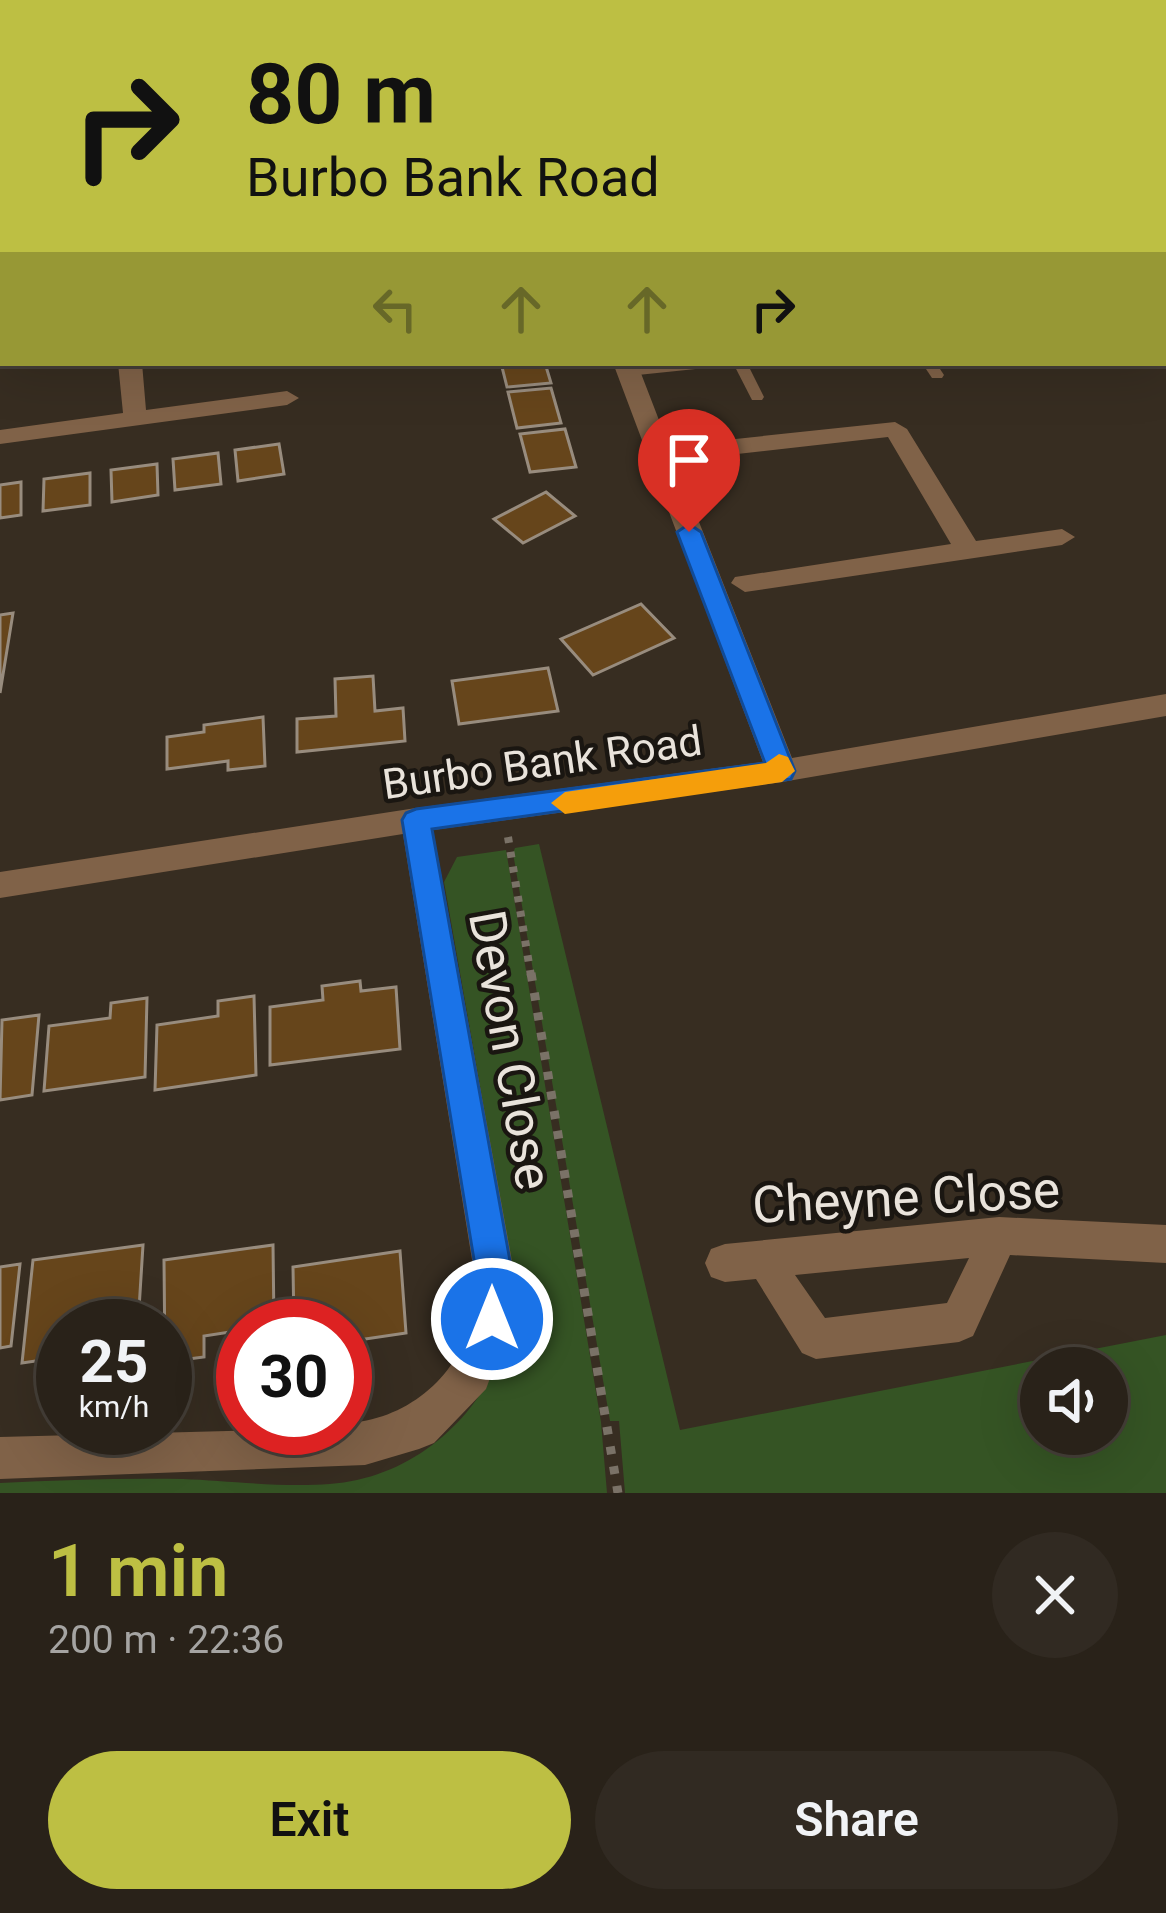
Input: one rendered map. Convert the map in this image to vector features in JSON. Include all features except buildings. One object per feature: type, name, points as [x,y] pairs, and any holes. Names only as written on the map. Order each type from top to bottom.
[{"type":"street","points":[[130,366],[135,417]]},
{"type":"street","points":[[626,367],[782,771]]},
{"type":"street","points":[[0,437],[287,398]]},
{"type":"street","points":[[659,454],[895,429],[968,550]]},
{"type":"street","points":[[745,583],[1062,537]]},
{"type":"street","name":"Burbo Bank Road","points":[[0,885],[416,820],[505,812],[782,771],[1166,705]]},
{"type":"street","name":"Devon Close","points":[[0,1458],[365,1444],[419,1428],[471,1374],[492,1319],[494,1272],[416,820]]},
{"type":"street","points":[[767,1258],[816,1339],[959,1322],[999,1236]]},
{"type":"street","name":"Cheyne Close","points":[[725,1263],[999,1236],[1166,1244]]},
{"type":"lane","points":[[742,366],[757,397]]},
{"type":"path","points":[[505,812],[617,1493]]},
{"type":"green space","points":[[539,844],[680,1430],[1020,1364],[1020,1455],[1128,1455],[1128,1347],[1105,1347],[1166,1335],[1166,1493],[625,1493],[619,1421],[610,1421],[515,848]]},
{"type":"green space","points":[[506,850],[601,1422],[607,1493],[0,1493],[0,1483],[46,1481],[183,1479],[294,1485],[357,1480],[416,1456],[464,1415],[499,1362],[518,1301],[444,882],[457,857]]},
{"type":"slow traffic","points":[[565,803],[782,771],[779,764]]},
{"type":"route","points":[[492,1319],[494,1272],[416,820],[505,812],[782,771],[689,532]]}]
